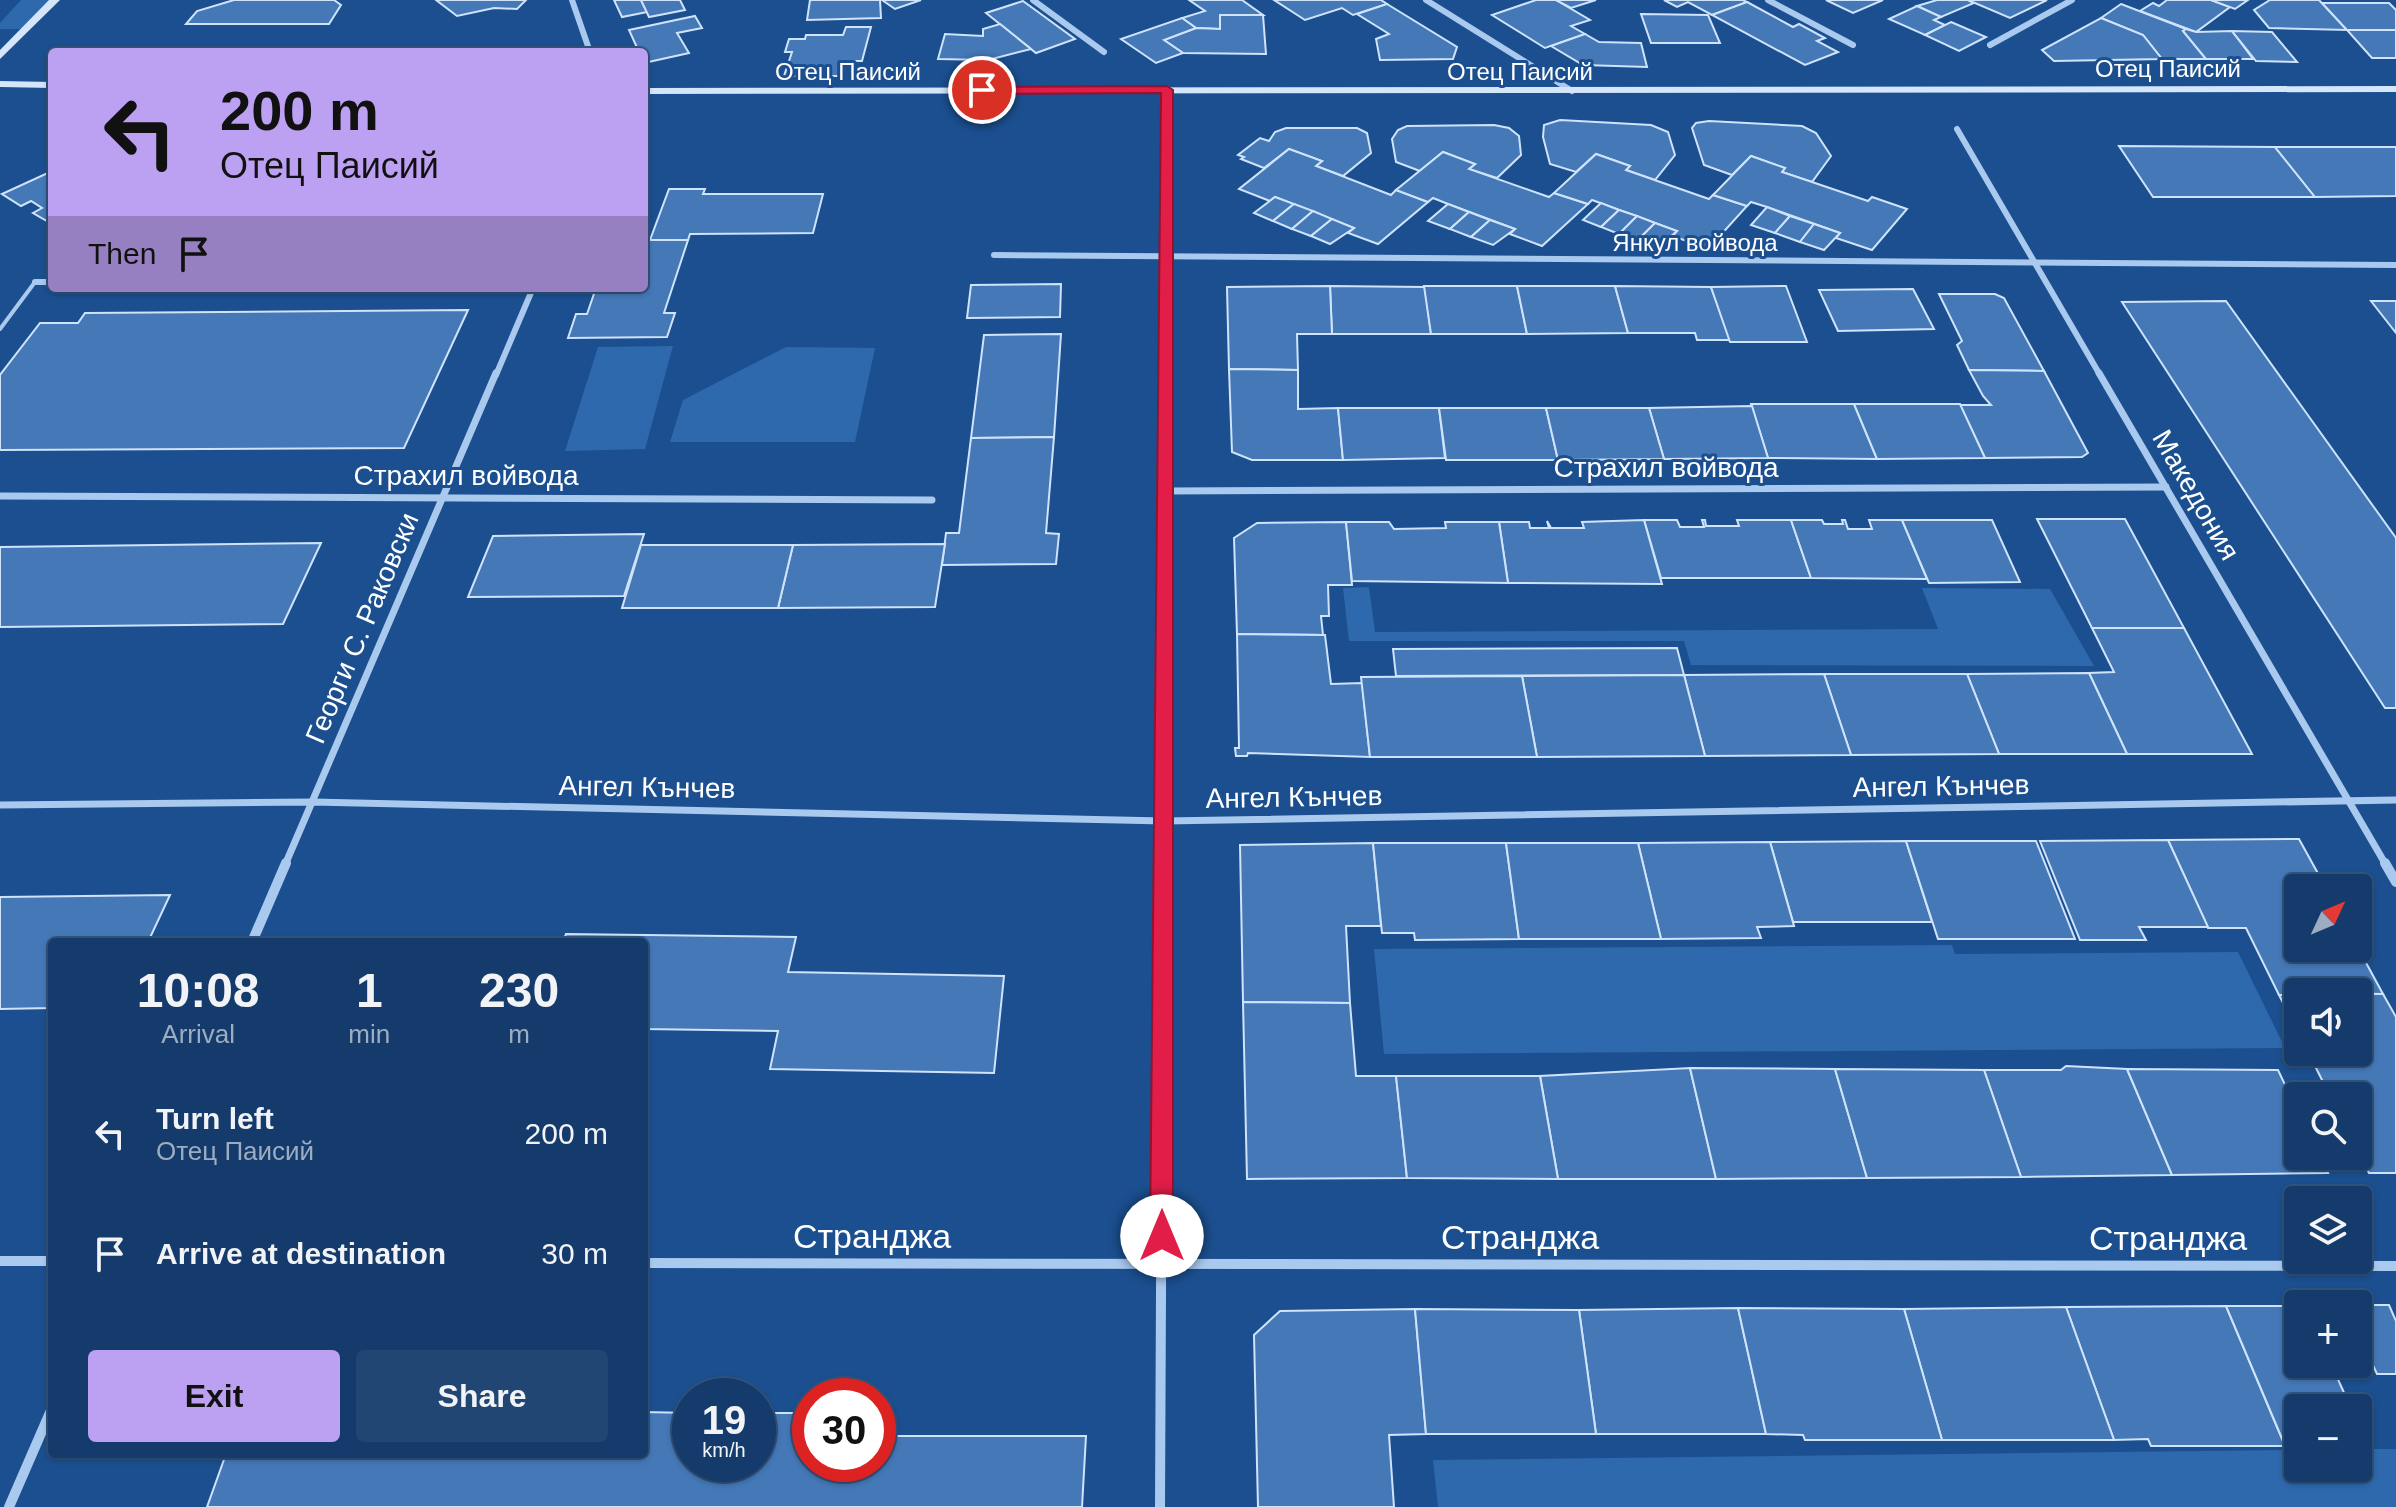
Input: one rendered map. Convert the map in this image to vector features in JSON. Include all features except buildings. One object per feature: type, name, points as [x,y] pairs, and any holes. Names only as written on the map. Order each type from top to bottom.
[{"type":"street","points":[[0,56],[55,0]]},
{"type":"street","points":[[572,0],[589,48]]},
{"type":"street","points":[[1033,0],[1104,52]]},
{"type":"street","points":[[1426,0],[1572,91]]},
{"type":"street","points":[[1768,0],[1853,45]]},
{"type":"street","points":[[1990,45],[2072,0]]},
{"type":"street","points":[[0,84],[48,85]]},
{"type":"street","name":"Отец Паисий","points":[[648,91],[1572,91],[1993,87],[2396,89]]},
{"type":"street","points":[[1160,1507],[1167,90]]},
{"type":"street","name":"Македония","points":[[1957,129],[2396,882]]},
{"type":"street","name":"Янкул войвода","points":[[994,255],[2396,265]]},
{"type":"street","points":[[35,282],[48,282]]},
{"type":"street","name":"Георги С. Раковски","points":[[254,938],[531,292]]},
{"type":"street","name":"Страхил войвода","points":[[1166,491],[2166,487]]},
{"type":"street","name":"Страхил войвода","points":[[0,496],[932,500]]},
{"type":"street","name":"Ангел Кънчев","points":[[0,805],[313,802],[1164,821],[2396,800]]},
{"type":"street","points":[[0,1261],[48,1261]]},
{"type":"street","name":"Странджа","points":[[648,1263],[2396,1266]]},
{"type":"street","points":[[9,1507],[48,1417]]},
{"type":"lane","points":[[0,329],[35,282]]},
{"type":"shaded area","points":[[21,0],[53,0],[26,29],[0,29],[0,23]]},
{"type":"shaded area","points":[[673,346],[645,449],[565,451],[598,347]]},
{"type":"shaded area","points":[[786,347],[875,348],[855,442],[670,442],[683,400]]},
{"type":"shaded area","points":[[1369,587],[1375,632],[1938,629],[1922,588],[2050,589],[2094,666],[1691,665],[1684,641],[1349,641],[1343,588]]},
{"type":"shaded area","points":[[1952,945],[1955,954],[2238,952],[2284,1048],[1384,1054],[1374,949]]},
{"type":"shaded area","points":[[2372,1449],[2396,1449],[2396,1507],[1438,1507],[1433,1460],[2284,1450],[2284,1482],[2372,1482]]},
{"type":"route","points":[[982,90],[1167,90],[1162,1236]]}]
